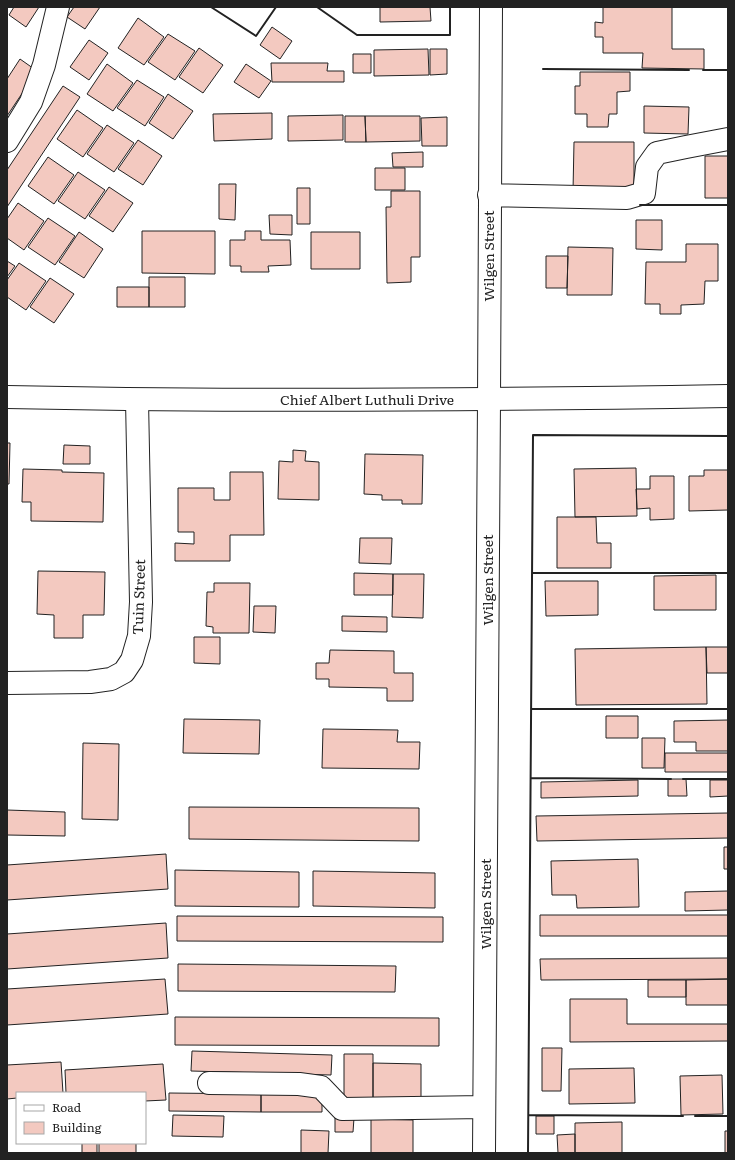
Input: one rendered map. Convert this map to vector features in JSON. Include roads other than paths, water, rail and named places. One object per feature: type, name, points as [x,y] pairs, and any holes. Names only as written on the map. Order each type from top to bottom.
[{"type":"street","points":[[7,141],[31,102],[44,65],[58,7]]},
{"type":"street","name":"Wilgen Street","points":[[484,1153],[490,7]]},
{"type":"street","points":[[489,195],[627,198],[644,193],[647,167],[657,153],[728,139]]},
{"type":"street","name":"Chief Albert Luthuli Drive","points":[[7,397],[137,400],[489,400],[728,396]]},
{"type":"street","name":"Tuin Street","points":[[7,683],[90,682],[111,679],[124,672],[132,660],[139,636],[141,602],[137,400]]},
{"type":"street","points":[[209,1083],[299,1084],[321,1087],[342,1109],[484,1107]]}]
